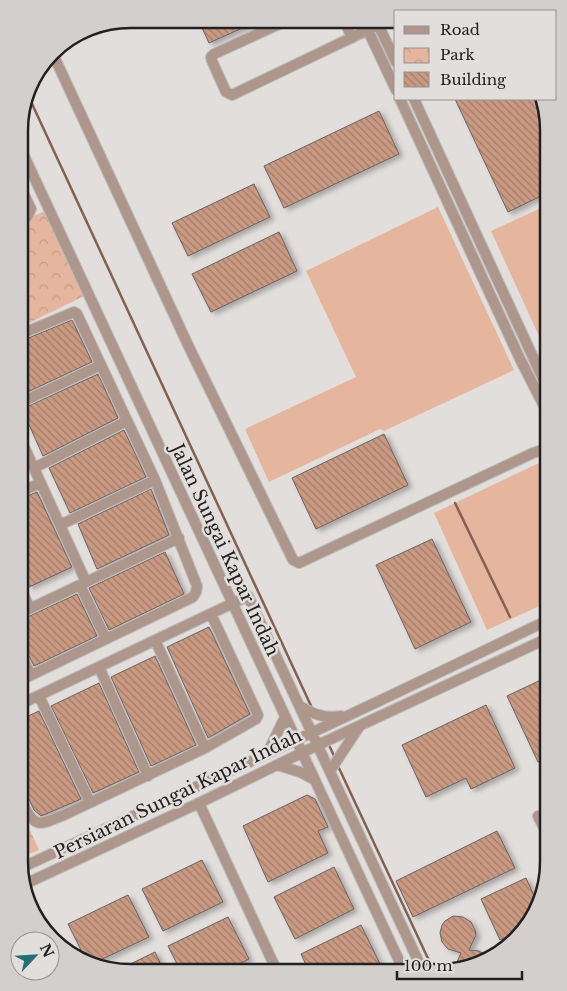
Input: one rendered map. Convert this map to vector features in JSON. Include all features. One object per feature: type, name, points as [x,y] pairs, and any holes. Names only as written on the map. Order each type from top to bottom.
[{"type":"street","points":[[271,28],[214,54],[212,61],[226,92],[232,95],[352,38],[363,28]]},
{"type":"street","points":[[348,28],[352,38]]},
{"type":"street","points":[[367,28],[394,86]]},
{"type":"street","points":[[379,28],[394,58]]},
{"type":"street","points":[[55,60],[192,354],[292,560],[299,563],[540,451]]},
{"type":"street","points":[[400,100],[540,397]]},
{"type":"street","points":[[414,100],[540,372]]},
{"type":"street","name":"Jalan Sungai Kapar Indah","points":[[28,164],[401,964]]},
{"type":"street","points":[[28,203],[31,210],[28,215]]},
{"type":"street","points":[[28,331],[74,312],[78,314],[155,480],[197,586],[193,597],[28,677]]},
{"type":"street","points":[[28,399],[101,365]]},
{"type":"street","points":[[34,468],[127,421]]},
{"type":"street","points":[[533,453],[540,448]]},
{"type":"street","points":[[28,455],[60,525],[106,639]]},
{"type":"street","points":[[60,525],[155,480]]},
{"type":"street","points":[[28,488],[41,483]]},
{"type":"street","points":[[28,609],[179,538]]},
{"type":"street","name":"Jalan Sungai Kapar Indah","points":[[232,604],[248,596],[300,706],[315,731],[330,771],[420,964]]},
{"type":"street","points":[[28,701],[232,604]]},
{"type":"street","points":[[28,814],[35,823],[42,823],[64,815],[205,748],[253,722],[258,715],[211,614]]},
{"type":"street","name":"Persiaran Sungai Kapar Indah","points":[[28,864],[296,741],[539,624]]},
{"type":"street","points":[[155,640],[205,748]]},
{"type":"street","name":"Persiaran Sungai Kapar Indah","points":[[29,882],[539,642]]},
{"type":"street","points":[[99,667],[148,776]]},
{"type":"street","points":[[38,696],[90,802]]},
{"type":"street","points":[[300,706],[322,716],[347,715]]},
{"type":"street","points":[[267,754],[285,717]]},
{"type":"street","points":[[330,771],[359,726]]},
{"type":"street","points":[[277,765],[300,772],[315,780]]},
{"type":"street","points":[[199,803],[274,964]]},
{"type":"green space","points":[[438,207],[514,370],[384,431],[380,429],[269,482],[245,429],[356,377],[306,271]]},
{"type":"green space","points":[[540,208],[540,338],[491,231]]},
{"type":"green space","points":[[45,211],[84,296],[28,324],[28,218]]},
{"type":"green space","points":[[540,463],[539,606],[487,630],[434,513]]},
{"type":"green space","points":[[28,826],[39,850],[28,854]]},
{"type":"building","points":[[202,28],[242,28],[209,43]]},
{"type":"building","points":[[455,100],[535,100],[540,130],[540,197],[508,212]]},
{"type":"building","points":[[379,111],[399,154],[284,208],[264,166]]},
{"type":"building","points":[[254,184],[270,217],[188,256],[172,223]]},
{"type":"building","points":[[279,232],[297,271],[211,312],[192,274]]},
{"type":"building","points":[[72,320],[92,362],[28,392],[28,338]]},
{"type":"building","points":[[98,374],[118,418],[43,456],[28,422],[28,406]]},
{"type":"building","points":[[124,430],[146,477],[70,513],[49,468]]},
{"type":"building","points":[[384,434],[408,485],[316,529],[292,478]]},
{"type":"building","points":[[151,489],[169,535],[97,569],[78,524]]},
{"type":"building","points":[[37,492],[72,567],[29,587],[28,585],[28,496]]},
{"type":"building","points":[[432,539],[471,622],[415,649],[376,565]]},
{"type":"building","points":[[165,552],[184,594],[109,630],[89,588]]},
{"type":"building","points":[[77,594],[97,636],[34,666],[28,655],[28,617]]},
{"type":"building","points":[[209,627],[250,714],[208,738],[167,647]]},
{"type":"building","points":[[155,656],[196,745],[151,766],[111,677]]},
{"type":"building","points":[[539,681],[539,761],[538,762],[507,696]]},
{"type":"building","points":[[99,683],[139,772],[93,793],[51,706]]},
{"type":"building","points":[[486,705],[515,768],[471,789],[466,778],[426,797],[402,745]]},
{"type":"building","points":[[39,711],[81,799],[41,816],[34,810],[28,797],[28,716]]},
{"type":"building","points":[[307,795],[315,799],[328,827],[318,831],[328,853],[268,882],[243,826]]},
{"type":"building","points":[[497,831],[515,868],[413,917],[396,881]]},
{"type":"building","points":[[202,860],[223,902],[163,931],[142,889]]},
{"type":"building","points":[[334,867],[354,909],[295,939],[274,897]]},
{"type":"building","points":[[526,878],[534,895],[526,912],[510,934],[500,940],[481,899]]},
{"type":"building","points":[[128,895],[149,937],[101,959],[82,951],[68,924]]},
{"type":"building","points":[[453,916],[463,917],[471,922],[476,935],[469,950],[482,953],[457,961],[461,953],[448,949],[442,942],[440,933],[445,921]]},
{"type":"building","points":[[228,917],[249,959],[239,964],[177,964],[168,946]]},
{"type":"building","points":[[361,925],[380,964],[306,964],[301,954]]},
{"type":"building","points":[[155,952],[161,964],[130,964]]},
{"type":"waterway","points":[[31,102],[312,708]]},
{"type":"waterway","points":[[455,503],[510,617]]},
{"type":"waterway","points":[[328,743],[335,758]]},
{"type":"waterway","points":[[338,766],[431,964]]}]
